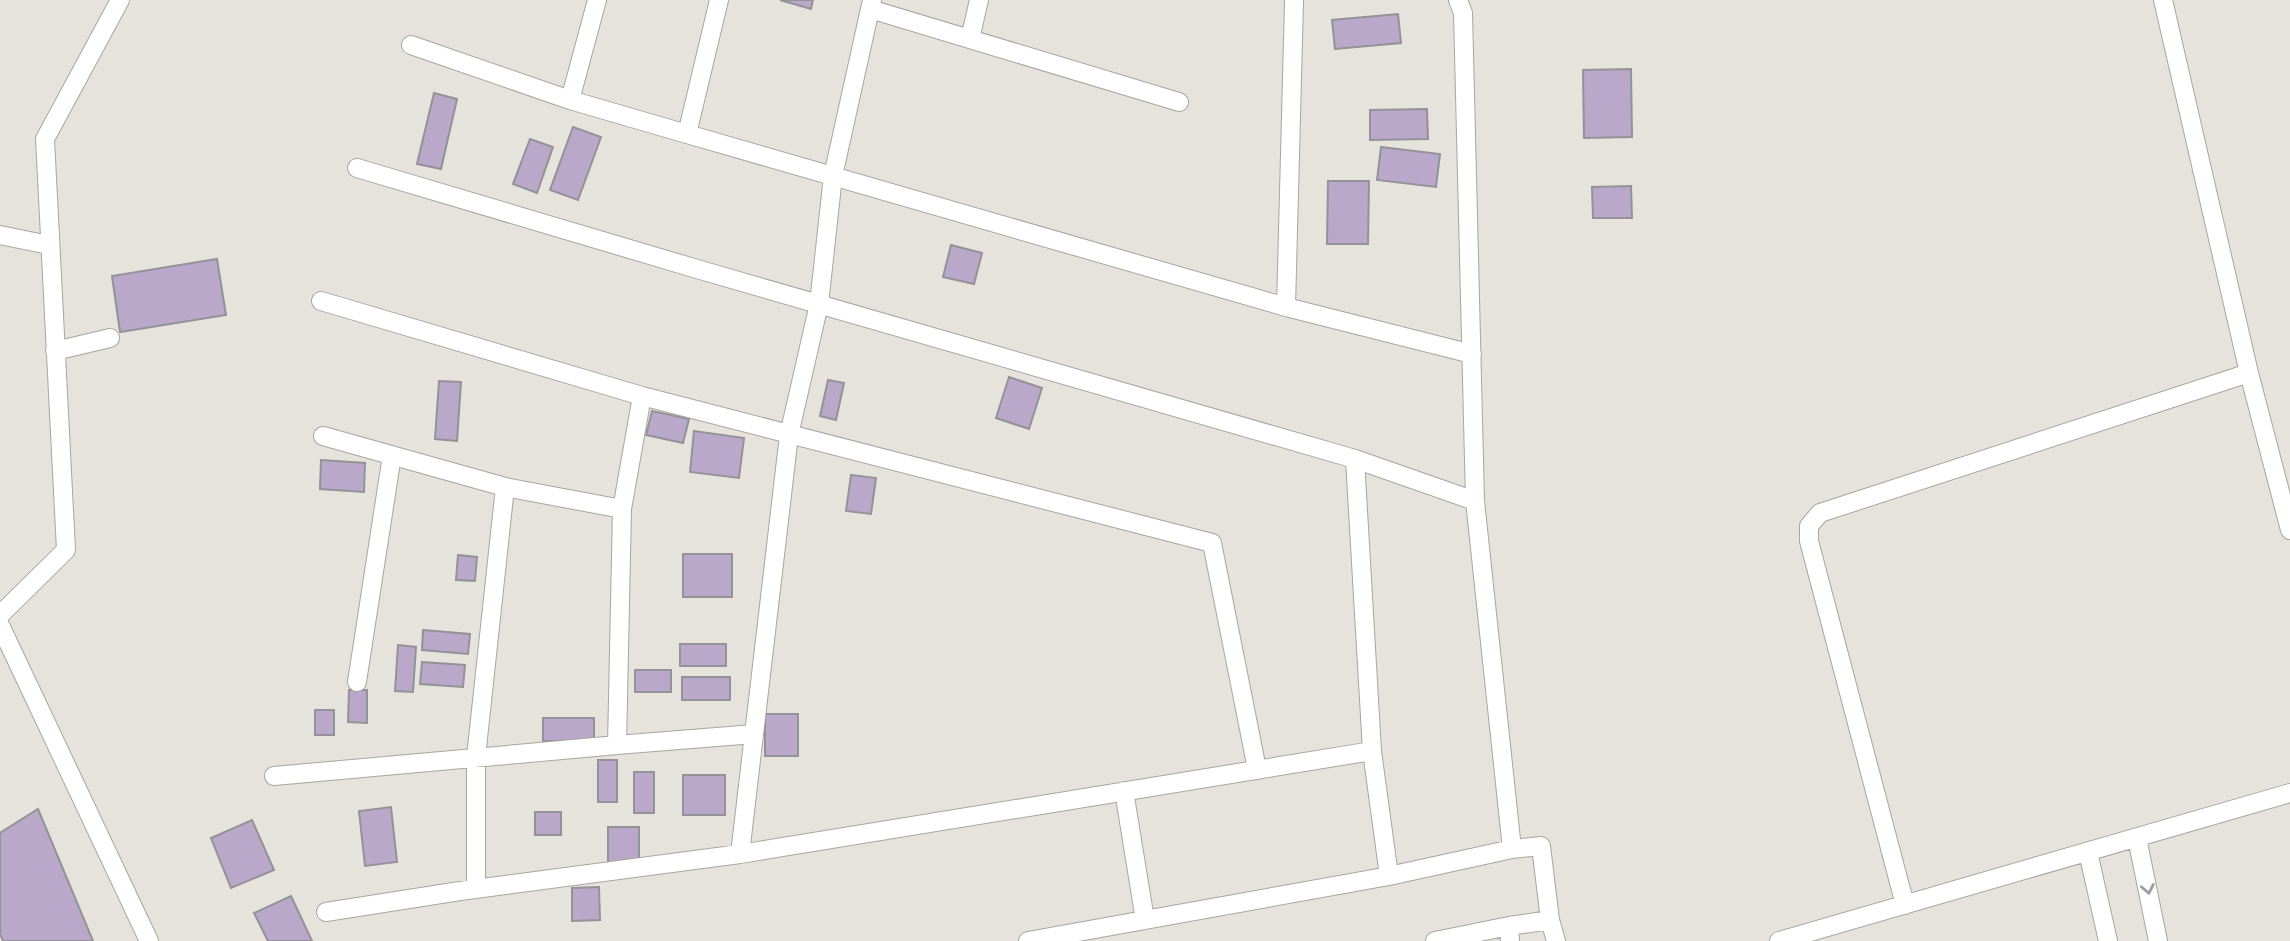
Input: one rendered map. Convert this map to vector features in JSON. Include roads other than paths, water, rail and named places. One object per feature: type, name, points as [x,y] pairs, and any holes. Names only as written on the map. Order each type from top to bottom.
[{"type":"lane","points":[[0,615],[66,550],[45,139],[120,0]]},
{"type":"lane","points":[[570,100],[597,0]]},
{"type":"lane","points":[[687,134],[719,0]]},
{"type":"lane","points":[[970,39],[979,0]]},
{"type":"lane","points":[[1458,0],[1463,13],[1475,501],[1512,849]]},
{"type":"lane","points":[[2163,0],[2249,373],[2290,530]]},
{"type":"lane","points":[[1286,307],[1291,1]]},
{"type":"lane","points":[[740,854],[789,435],[819,304],[833,176],[871,4],[970,39],[1180,102]]},
{"type":"lane","points":[[411,44],[570,100],[1286,307],[1472,354]]},
{"type":"lane","points":[[358,168],[1355,459],[1475,501]]},
{"type":"lane","points":[[0,235],[49,245]]},
{"type":"lane","points":[[321,301],[642,396],[1212,543],[1256,769]]},
{"type":"lane","points":[[55,351],[110,338]]},
{"type":"lane","points":[[1905,905],[1809,541],[1809,526],[1820,513],[2249,373]]},
{"type":"lane","points":[[617,745],[622,509],[642,396]]},
{"type":"lane","points":[[323,436],[506,487],[622,509]]},
{"type":"lane","points":[[357,682],[392,455]]},
{"type":"lane","points":[[1355,459],[1372,751],[1389,876]]},
{"type":"lane","points":[[475,889],[475,757],[506,487]]},
{"type":"lane","points":[[0,625],[149,941]]},
{"type":"lane","points":[[274,776],[754,734]]},
{"type":"lane","points":[[326,912],[475,889],[740,854],[1372,751]]},
{"type":"lane","points":[[1124,791],[1145,920]]},
{"type":"lane","points":[[1779,941],[2290,793]]},
{"type":"lane","points":[[2137,838],[2158,941]]},
{"type":"lane","points":[[1028,941],[1389,876],[1512,849],[1541,846],[1550,920],[1556,941]]},
{"type":"lane","points":[[2088,852],[2108,941]]},
{"type":"lane","points":[[1434,941],[1509,934],[1550,920]]}]
